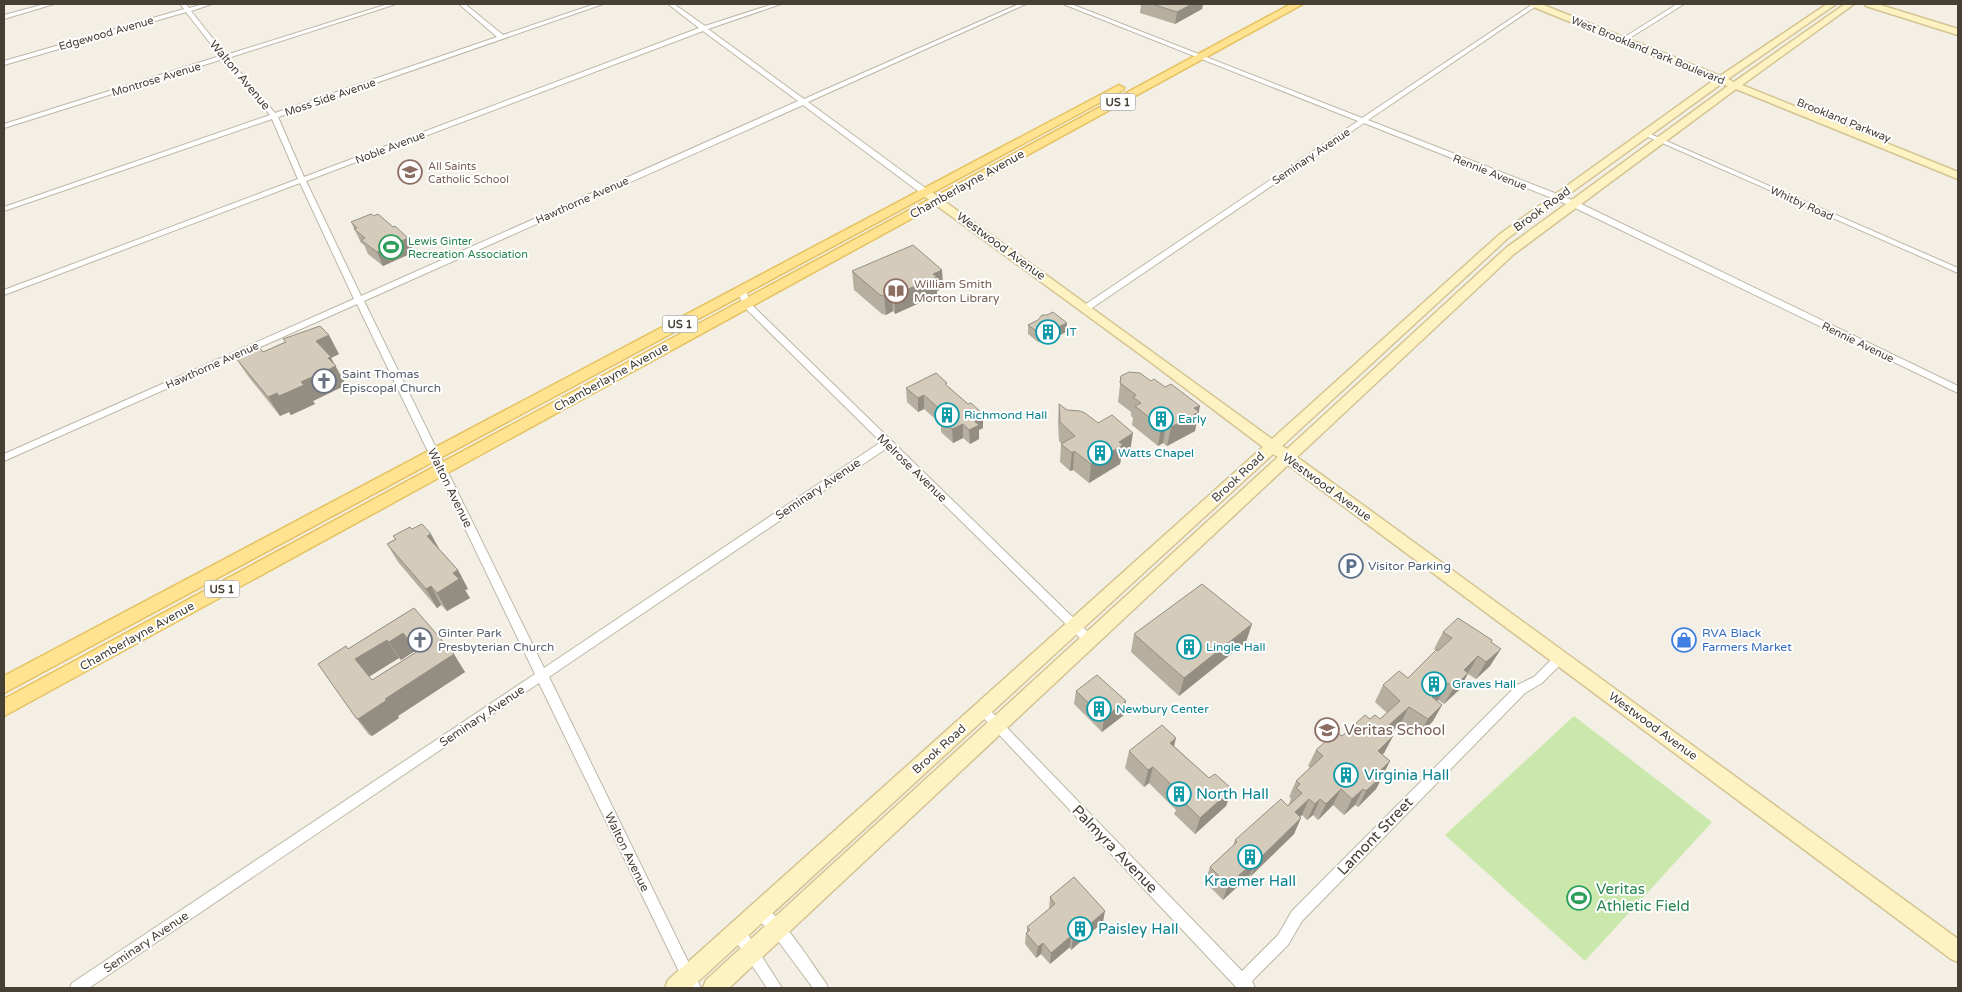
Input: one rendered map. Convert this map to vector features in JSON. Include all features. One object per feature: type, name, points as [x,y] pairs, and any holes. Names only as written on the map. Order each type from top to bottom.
[{"type":"main road","name":"Chamberlayne Avenue","points":[[4,685],[438,462],[931,196],[1187,52],[1278,4]]},
{"type":"main road","name":"Chamberlayne Avenue","points":[[931,196],[1200,57],[1298,4]]},
{"type":"main road","name":"West Brookland Park Boulevard","points":[[1535,4],[1623,40],[1726,77]]},
{"type":"main road","name":"West Brookland Park Boulevard","points":[[1559,4],[1632,34],[1726,77]]},
{"type":"main road","name":"Brook Road","points":[[714,988],[1090,640],[1279,452],[1500,240],[1726,77],[1832,4]]},
{"type":"main road","name":"Brook Road","points":[[686,984],[738,932],[1075,626],[1510,251],[1659,140],[1850,4]]},
{"type":"main road","points":[[1870,4],[1958,32]]},
{"type":"main road","name":"Brookland Parkway","points":[[1726,77],[1958,166]]},
{"type":"main road","name":"Brookland Parkway","points":[[1739,82],[1958,176]]},
{"type":"main road","name":"Westwood Avenue","points":[[931,196],[1086,308],[1958,952]]},
{"type":"main road","name":"Chamberlayne Avenue","points":[[4,708],[438,462]]},
{"type":"street","points":[[4,17],[35,6],[51,4]]},
{"type":"street","name":"Edgewood Avenue","points":[[4,63],[185,7],[209,4]]},
{"type":"street","name":"Montrose Avenue","points":[[4,126],[393,4]]},
{"type":"street","points":[[462,4],[502,38]]},
{"type":"street","name":"Moss Side Avenue","points":[[4,209],[600,4]]},
{"type":"street","name":"Westwood Avenue","points":[[671,4],[931,196]]},
{"type":"street","name":"Noble Avenue","points":[[4,293],[703,28],[778,4]]},
{"type":"street","name":"Hawthorne Avenue","points":[[4,458],[1023,4]]},
{"type":"street","name":"Rennie Avenue","points":[[1066,4],[1572,204],[1958,390]]},
{"type":"street","name":"Seminary Avenue","points":[[1086,308],[1535,4]]},
{"type":"street","points":[[1623,40],[1681,4]]},
{"type":"street","name":"Walton Avenue","points":[[185,7],[274,116],[302,180],[541,676],[686,984]]},
{"type":"street","name":"Whitby Road","points":[[1646,134],[1958,272]]},
{"type":"street","name":"Melrose Avenue","points":[[744,297],[886,443],[1090,640]]},
{"type":"street","name":"Seminary Avenue","points":[[77,988],[886,443]]},
{"type":"street","name":"Lamont Street","points":[[1244,985],[1283,940],[1296,916],[1520,689],[1538,680],[1560,658]]},
{"type":"street","name":"Palmyra Avenue","points":[[982,710],[1244,985]]},
{"type":"street","points":[[760,912],[778,929],[820,988]]},
{"type":"street","points":[[738,932],[775,988]]},
{"type":"green space","name":"Veritas Athletic Field","points":[[1574,716],[1712,822],[1585,961],[1445,835]]},
{"type":"building","points":[[1152,4],[1192,4],[1177,12]]},
{"type":"building","points":[[371,214],[374,216],[378,214],[408,238],[377,252],[361,240],[365,238],[354,229],[357,228],[351,222]]},
{"type":"building","points":[[913,245],[942,270],[933,274],[937,277],[894,295],[892,293],[884,296],[880,295],[852,271]]},
{"type":"building","points":[[1053,312],[1067,323],[1048,331],[1045,329],[1038,332],[1028,325],[1038,320],[1042,315]]},
{"type":"building","points":[[320,326],[329,335],[316,341],[331,357],[328,358],[336,366],[301,382],[304,385],[279,396],[277,393],[268,397],[235,357],[241,354],[239,353],[259,347],[263,352],[286,342],[283,339]]},
{"type":"building","points":[[1129,372],[1140,373],[1151,381],[1154,379],[1165,387],[1171,384],[1200,406],[1194,408],[1199,412],[1171,427],[1166,424],[1161,427],[1135,406],[1141,403],[1133,397],[1136,395],[1120,383],[1121,376]]},
{"type":"building","points":[[936,373],[947,383],[945,384],[983,414],[972,419],[979,425],[969,430],[963,424],[952,429],[941,418],[946,415],[924,395],[918,398],[906,388]]},
{"type":"building","points":[[1059,404],[1067,410],[1085,413],[1098,423],[1112,415],[1133,433],[1119,442],[1123,445],[1091,464],[1061,444],[1075,436],[1060,422]]},
{"type":"building","points":[[422,524],[431,534],[427,536],[458,570],[453,573],[459,579],[437,593],[431,586],[426,589],[387,544],[396,539],[393,536],[410,527],[412,529]]},
{"type":"building","name":"Lingle Hall","points":[[1202,584],[1252,624],[1184,678],[1134,634]]},
{"type":"building","points":[[414,608],[454,654],[358,719],[318,664],[346,646],[348,649]],"holes":[[[403,633],[418,651],[372,680],[355,659]]]},
{"type":"building","points":[[1458,618],[1492,640],[1491,642],[1501,649],[1486,662],[1478,656],[1464,670],[1468,673],[1454,687],[1448,683],[1432,697],[1442,705],[1428,719],[1409,707],[1388,726],[1394,731],[1390,734],[1393,736],[1378,751],[1390,761],[1381,770],[1385,773],[1366,791],[1363,789],[1352,799],[1341,789],[1326,804],[1320,799],[1315,804],[1309,799],[1295,812],[1301,818],[1257,861],[1228,885],[1210,867],[1237,842],[1235,840],[1281,799],[1288,806],[1302,793],[1296,788],[1300,784],[1296,781],[1323,756],[1316,750],[1336,732],[1342,736],[1365,715],[1370,719],[1375,715],[1380,719],[1400,701],[1383,685],[1399,671],[1408,678],[1437,649],[1438,651],[1452,638],[1443,632]]},
{"type":"building","points":[[1097,675],[1126,701],[1104,718],[1076,691]]},
{"type":"building","points":[[1162,725],[1176,738],[1170,743],[1209,778],[1215,774],[1232,789],[1200,818],[1179,797],[1182,795],[1153,767],[1148,770],[1129,751]]},
{"type":"building","name":"Paisley Hall","points":[[1074,877],[1105,911],[1073,939],[1071,936],[1051,953],[1043,943],[1038,947],[1026,933],[1030,930],[1027,927],[1055,904],[1050,897]]},
{"type":"place","name":"All Saints Catholic School","points":[[410,172]]},
{"type":"place","name":"Lewis Ginter Recreation Association","points":[[391,247]]},
{"type":"place","name":"William Smith Morton Library","points":[[896,291]]},
{"type":"place","name":"IT","points":[[1048,332]]},
{"type":"place","name":"Saint Thomas Episcopal Church","points":[[324,381]]},
{"type":"place","name":"Richmond Hall","points":[[947,415]]},
{"type":"place","name":"Early","points":[[1161,419]]},
{"type":"place","name":"Watts Chapel","points":[[1100,453]]},
{"type":"place","name":"Visitor Parking","points":[[1351,566]]},
{"type":"place","name":"Ginter Park Presbyterian Church","points":[[420,640]]},
{"type":"place","name":"RVA Black Farmers Market","points":[[1684,640]]},
{"type":"place","name":"Lingle Hall","points":[[1189,647]]},
{"type":"place","name":"Graves Hall","points":[[1434,684]]},
{"type":"place","name":"Newbury Center","points":[[1099,709]]},
{"type":"place","name":"Veritas School","points":[[1327,730]]},
{"type":"place","name":"Virginia Hall","points":[[1346,775]]},
{"type":"place","name":"North Hall","points":[[1179,794]]},
{"type":"place","name":"Kraemer Hall","points":[[1250,857]]},
{"type":"place","name":"Veritas Athletic Field","points":[[1579,898]]},
{"type":"place","name":"Paisley Hall","points":[[1080,929]]}]
